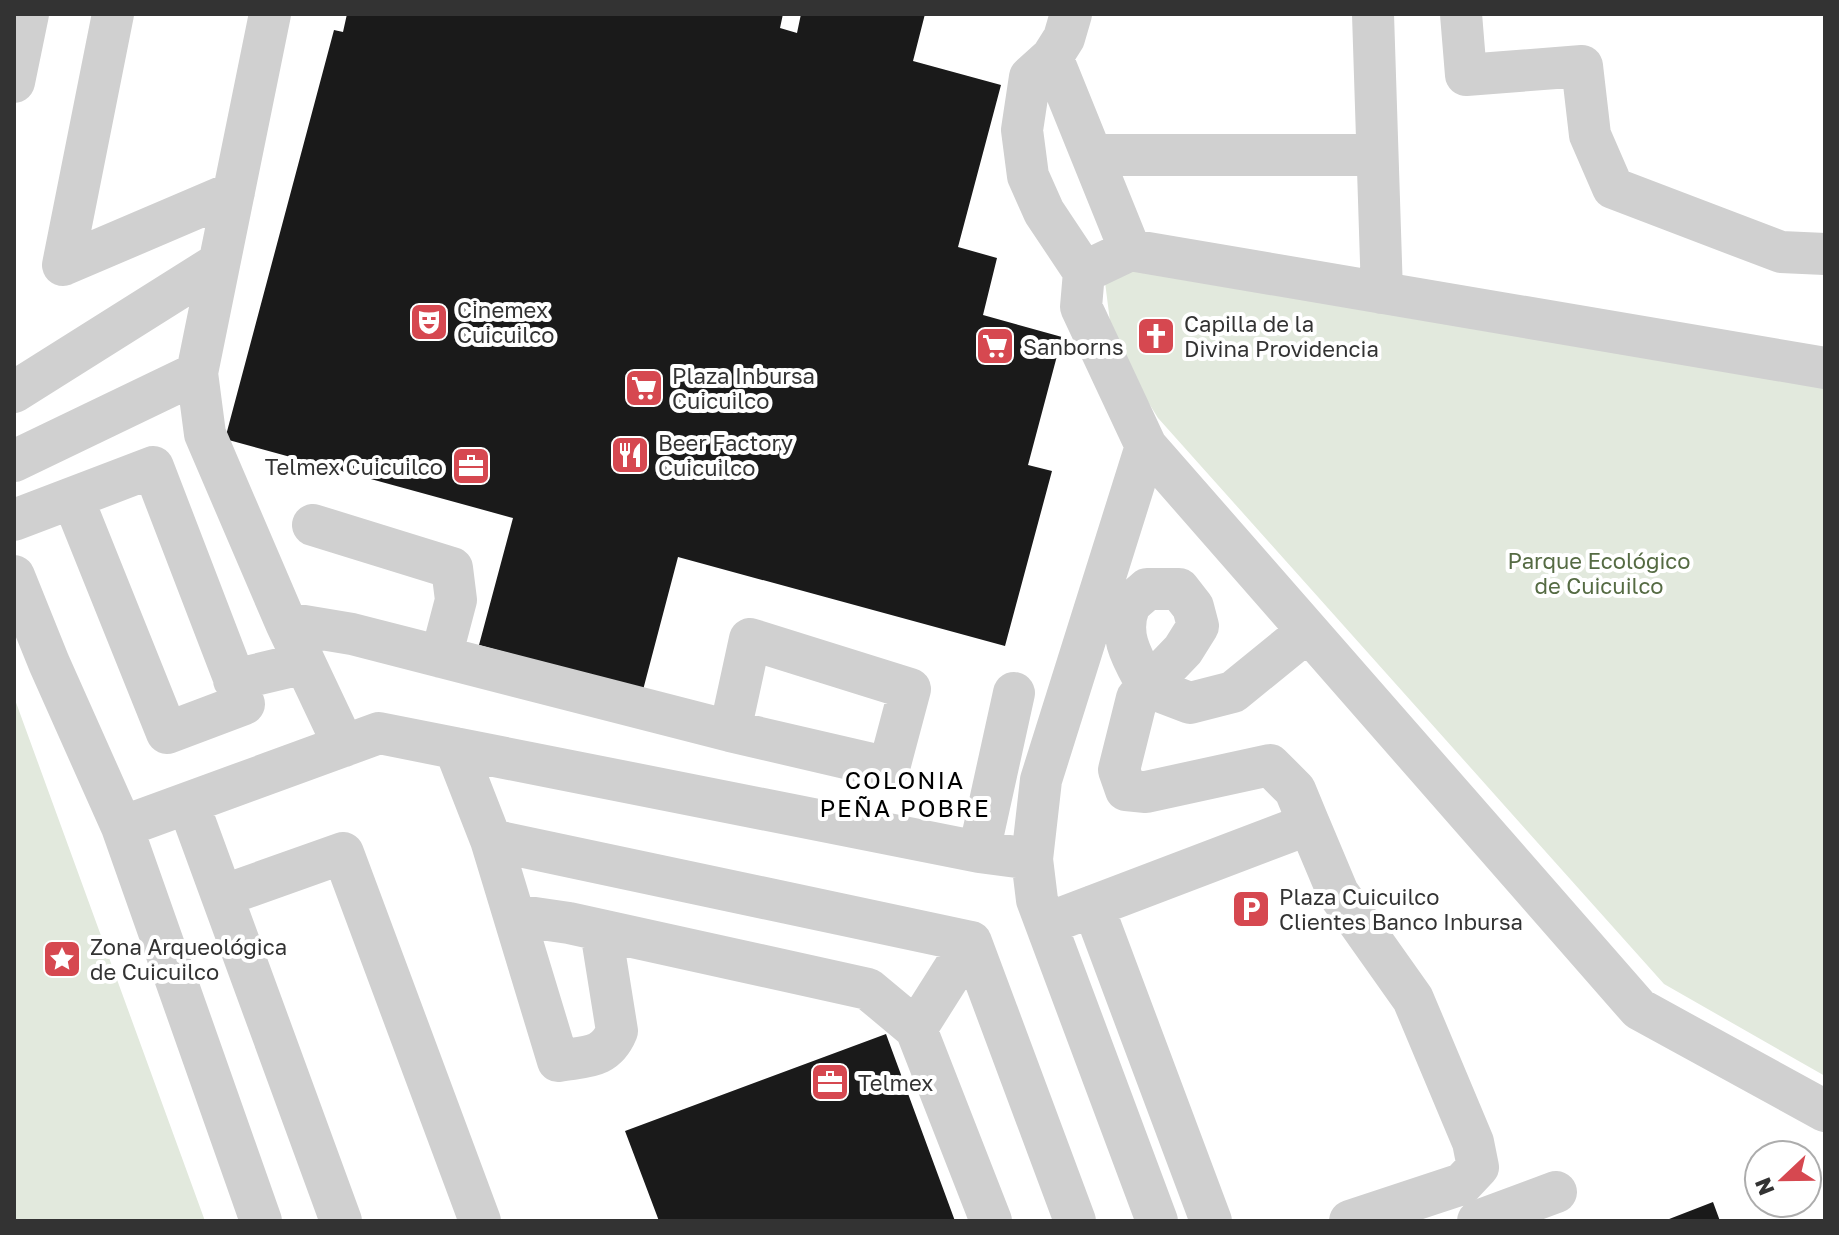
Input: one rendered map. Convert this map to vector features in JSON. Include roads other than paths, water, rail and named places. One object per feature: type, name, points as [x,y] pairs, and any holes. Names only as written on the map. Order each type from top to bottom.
[{"type":"street","points":[[14,82],[28,14]]},
{"type":"street","points":[[113,14],[63,265],[234,192]]},
{"type":"street","points":[[270,14],[197,373],[205,434],[286,623],[344,746]]},
{"type":"street","points":[[1071,14],[1064,38],[1052,57],[1030,77],[1022,130],[1028,176],[1044,212],[1084,272],[1081,307],[1146,446],[1639,1009],[1825,1111]]},
{"type":"street","points":[[1373,14],[1382,293]]},
{"type":"street","points":[[1461,14],[1466,75],[1582,66],[1590,135],[1613,188],[1781,252],[1825,254]]},
{"type":"street","points":[[1052,57],[1130,250]]},
{"type":"street","points":[[1094,155],[1377,155]]},
{"type":"street","points":[[1084,272],[1130,250],[1825,368]]},
{"type":"street","points":[[14,392],[219,263]]},
{"type":"street","points":[[14,461],[197,373]]},
{"type":"street","points":[[1146,446],[1041,780],[1032,859],[1037,900],[1157,1221]]},
{"type":"street","points":[[14,520],[153,467],[244,704],[167,733],[73,499]]},
{"type":"street","points":[[313,525],[452,568],[456,600],[441,657]]},
{"type":"street","points":[[14,576],[122,827],[261,1221]]},
{"type":"street","points":[[286,623],[352,634],[730,731]]},
{"type":"street","points":[[1308,631],[1233,692],[1190,703],[1148,687],[1137,698],[1119,770],[1126,790],[1146,792],[1270,765],[1295,790],[1338,893],[1413,999],[1473,1142],[1478,1167],[1462,1184],[1350,1221]]},
{"type":"street","points":[[234,680],[305,663]]},
{"type":"street","points":[[979,852],[1014,693]]},
{"type":"street","points":[[122,827],[379,733],[979,852],[1032,859]]},
{"type":"street","points":[[455,748],[491,840],[558,1061],[602,1053],[612,1044],[617,1031],[601,931]]},
{"type":"street","points":[[188,803],[341,1221]]},
{"type":"street","points":[[1046,924],[1309,824]]},
{"type":"street","points":[[491,840],[971,942]]},
{"type":"street","points":[[222,896],[343,853],[480,1221]]},
{"type":"street","points":[[1093,906],[1211,1221]]},
{"type":"street","points":[[514,915],[868,989],[916,1029],[991,1221]]},
{"type":"street","points":[[916,1029],[971,942]]},
{"type":"street","points":[[971,942],[1075,1221]]},
{"type":"street","points":[[1478,1221],[1556,1192]]},
{"type":"place","name":"Cinemex Cuicuilco","points":[[429,322]]},
{"type":"place","name":"Capilla de la Divina Providencia","points":[[1156,336]]},
{"type":"place","name":"Sanborns","points":[[995,346]]},
{"type":"place","name":"Plaza Inbursa Cuicuilco","points":[[644,388]]},
{"type":"place","name":"Beer Factory Cuicuilco","points":[[630,455]]},
{"type":"place","name":"Telmex Cuicuilco","points":[[471,466]]},
{"type":"place","name":"Plaza Cuicuilco Clientes Banco Inbursa","points":[[1251,909]]},
{"type":"place","name":"Zona Arqueológica de Cuicuilco","points":[[62,959]]},
{"type":"place","name":"Telmex","points":[[830,1082]]},
{"type":"district","name":"COLONIA PEÑA POBRE","points":[[905,793]]},
{"type":"park label","name":"Parque Ecológico de Cuicuilco","points":[[1599,572]]}]
